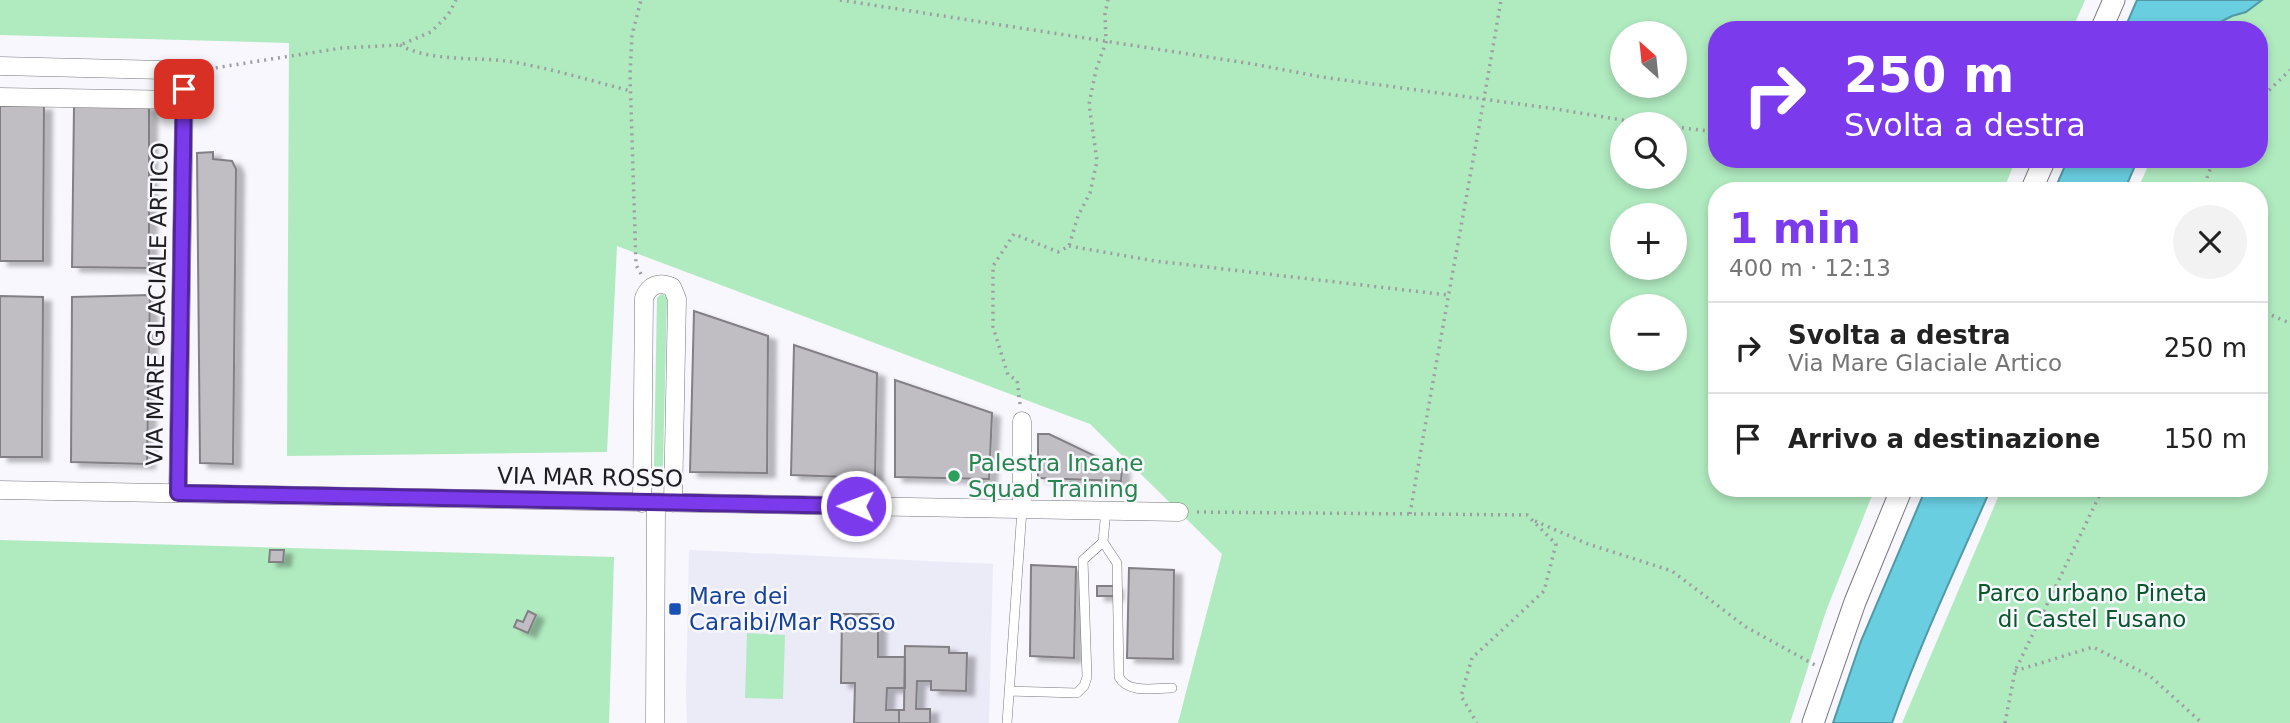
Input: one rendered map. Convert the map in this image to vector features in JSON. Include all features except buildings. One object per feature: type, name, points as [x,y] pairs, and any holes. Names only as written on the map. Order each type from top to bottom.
[{"type":"street","points":[[2105,21],[2114,0]]},
{"type":"street","points":[[0,66],[158,70],[177,74]]},
{"type":"street","name":"VIA MARE GLACIALE ARTICO","points":[[177,74],[183,85],[184,100],[178,493]]},
{"type":"street","points":[[0,97],[184,100]]},
{"type":"street","points":[[655,723],[657,503],[644,299],[649,288],[661,283],[673,287],[677,299],[657,503]]},
{"type":"street","points":[[1021,421],[1022,509]]},
{"type":"street","name":"VIA MAR ROSSO","points":[[0,490],[1179,512]]},
{"type":"street","points":[[1813,723],[1858,593],[1898,497]]},
{"type":"lane","points":[[1007,723],[1022,509]]},
{"type":"lane","points":[[1009,691],[1077,693],[1084,686],[1087,677],[1083,560],[1102,542],[1106,510]]},
{"type":"lane","points":[[1102,542],[1117,562],[1119,677],[1122,684],[1129,688],[1172,688]]},
{"type":"path","points":[[177,74],[342,48],[400,45],[431,32],[448,15],[456,0]]},
{"type":"path","points":[[641,0],[632,35],[631,91],[636,265],[649,288]]},
{"type":"path","points":[[840,0],[1610,118]]},
{"type":"path","points":[[1069,246],[1078,216],[1090,193],[1097,161],[1089,104],[1096,70],[1106,42],[1105,14],[1108,0]]},
{"type":"path","points":[[1410,514],[1501,0]]},
{"type":"path","points":[[400,45],[411,51],[513,62],[631,91]]},
{"type":"path","points":[[2268,91],[2290,70]]},
{"type":"path","points":[[1687,128],[1708,131]]},
{"type":"path","points":[[1021,421],[1017,380],[1008,375],[993,327],[993,266],[1014,234],[1058,252],[1069,246],[1155,261],[1448,295]]},
{"type":"path","points":[[2268,314],[2290,323]]},
{"type":"path","points":[[2005,723],[2015,671],[2100,497]]},
{"type":"path","points":[[1179,512],[1527,515],[1556,544],[1544,591],[1472,658],[1461,696],[1478,723]]},
{"type":"path","points":[[1524,517],[1588,544],[1672,571],[1746,627],[1829,672]]},
{"type":"path","points":[[2015,671],[2094,647],[2150,676],[2202,723]]},
{"type":"shaded area","points":[[689,550],[993,564],[989,723],[687,723]]},
{"type":"green space","points":[[0,0],[2085,0],[2076,21],[1708,21],[1708,168],[2012,168],[2007,182],[1708,182],[1708,497],[1871,497],[1826,611],[1790,723],[1178,723],[1222,554],[1090,424],[617,246],[607,452],[287,456],[289,43],[0,35]]},
{"type":"green space","name":"Parco urbano Pineta di Castel Fusano","points":[[2223,0],[2290,0],[2290,723],[1902,723],[1998,497],[2268,497],[2268,182],[2141,182],[2147,168],[2268,168],[2268,21],[2214,21]]},
{"type":"green space","points":[[662,293],[667,298],[663,465],[660,470],[654,466],[657,298]]},
{"type":"green space","points":[[0,540],[614,557],[609,723],[0,723]]},
{"type":"green space","points":[[747,633],[785,635],[783,699],[745,698]]},
{"type":"water","points":[[2137,0],[2262,0],[2246,12],[2222,21],[2128,21]]},
{"type":"water","points":[[2064,168],[2134,168],[2128,182],[2058,182]]},
{"type":"water","points":[[1922,497],[1987,497],[1927,634],[1892,723],[1833,723],[1861,641]]},
{"type":"place","name":"Palestra Insane Squad Training","points":[[954,476]]},
{"type":"place","name":"Mare dei Caraibi/Mar Rosso","points":[[675,609]]},
{"type":"route","points":[[184,89],[178,493],[856,506]]}]
